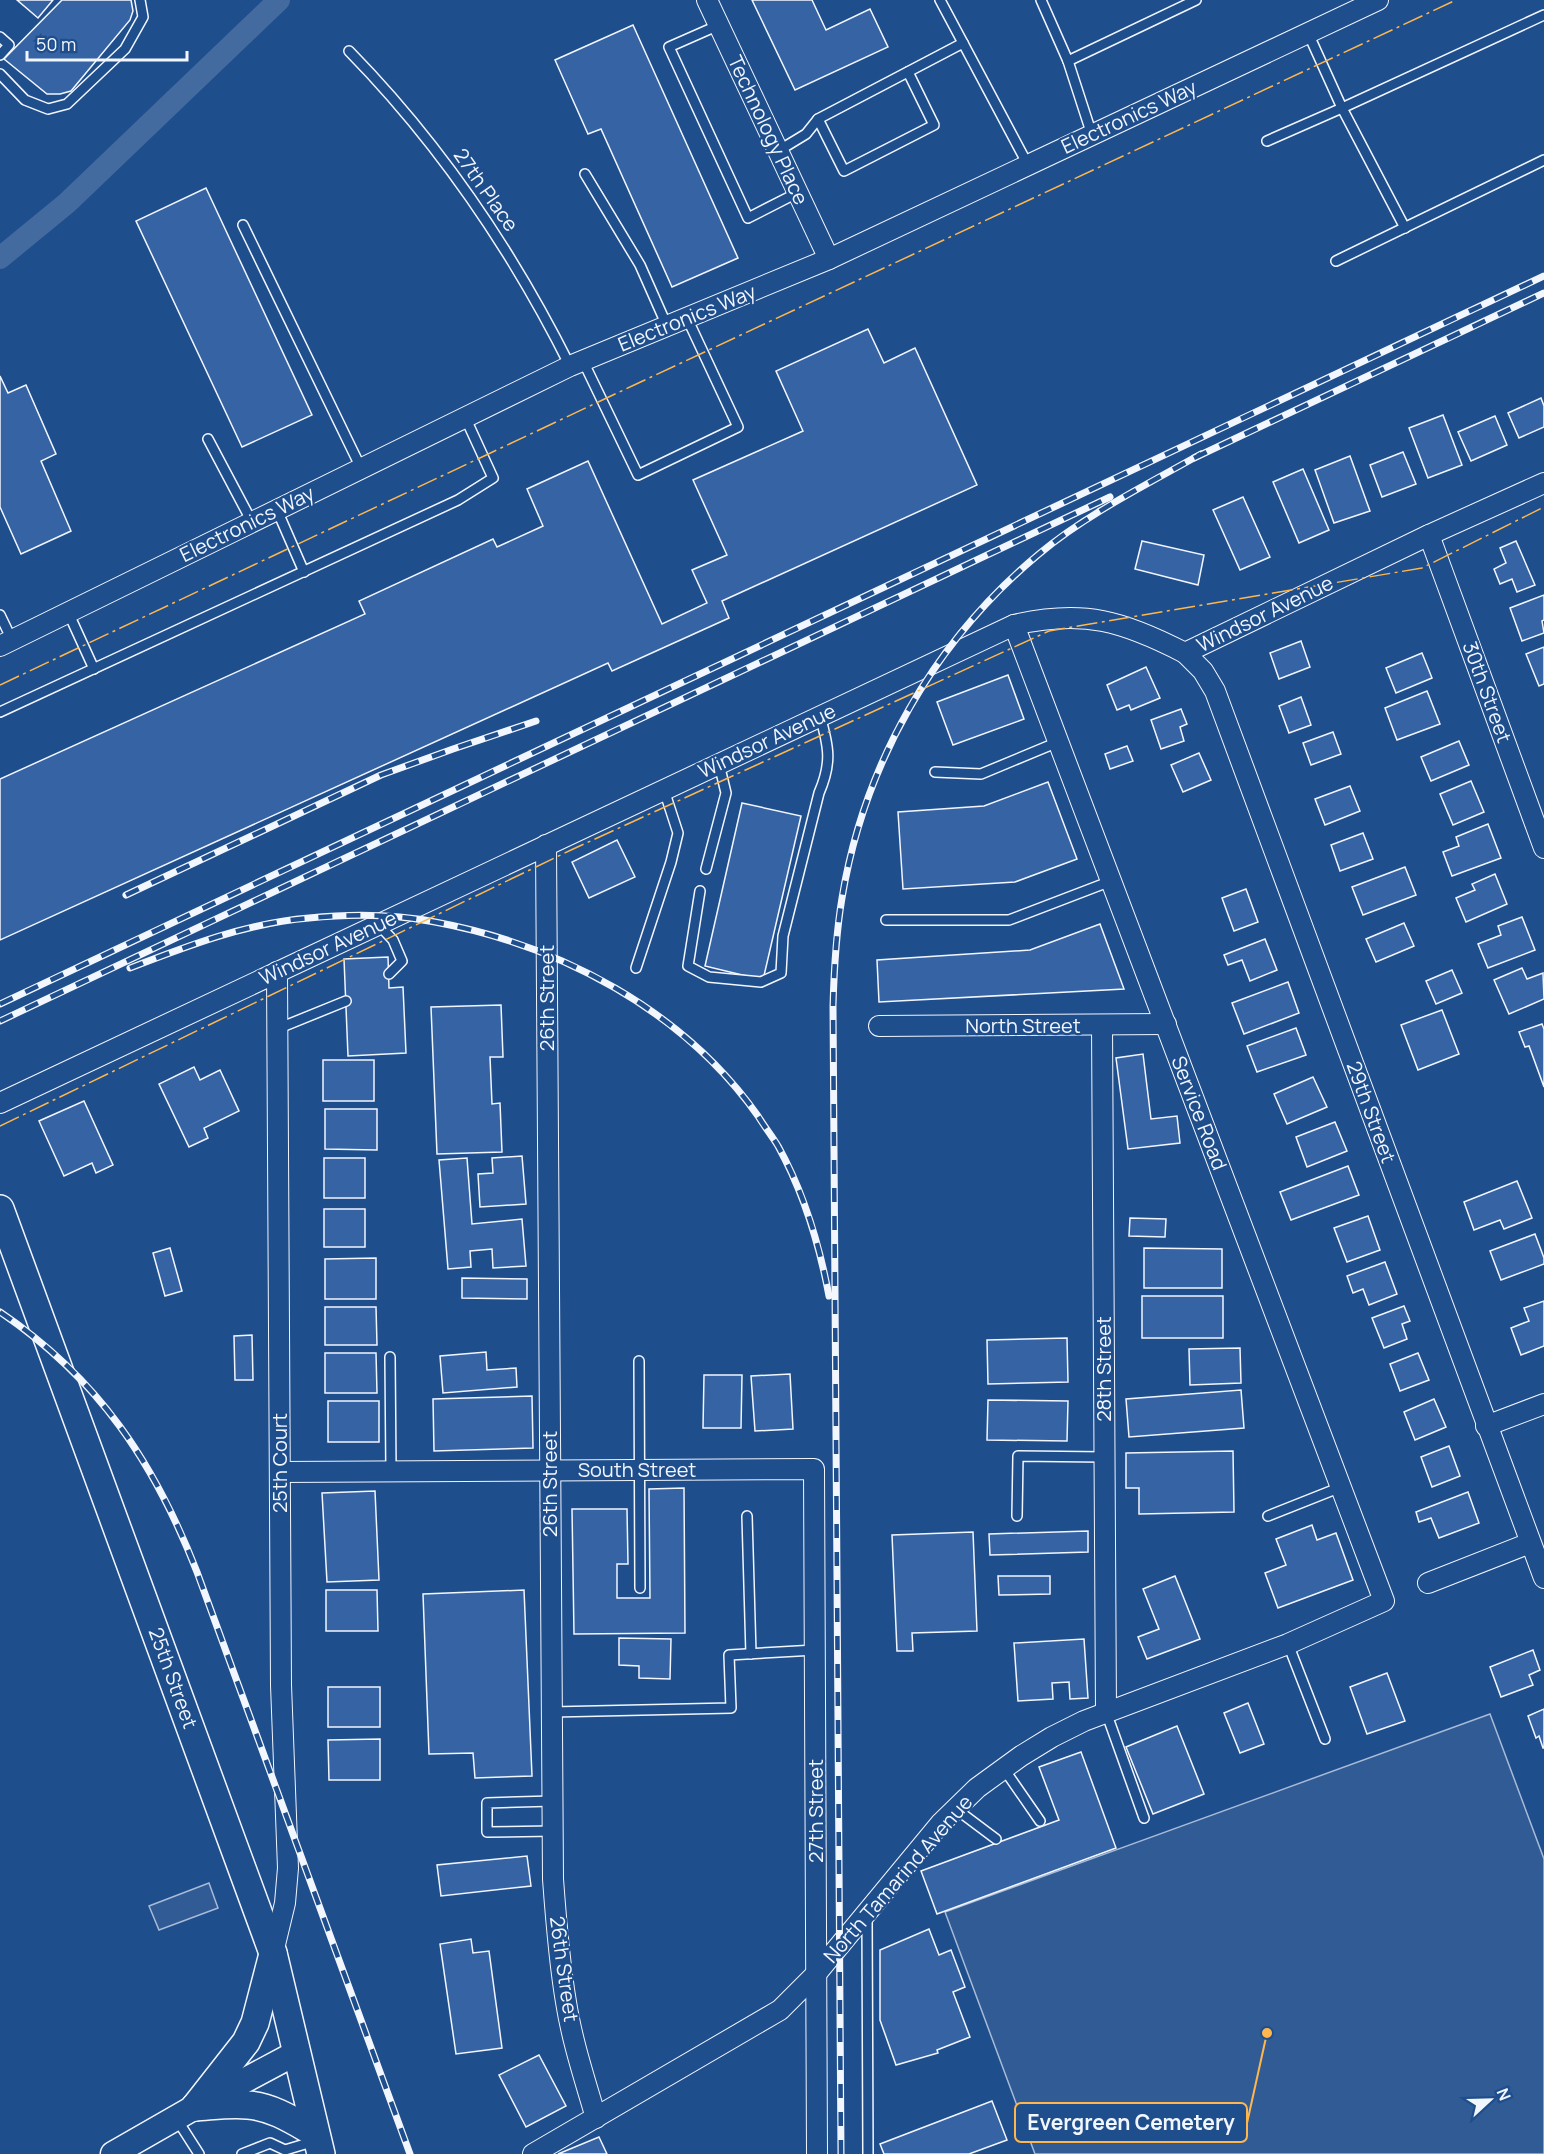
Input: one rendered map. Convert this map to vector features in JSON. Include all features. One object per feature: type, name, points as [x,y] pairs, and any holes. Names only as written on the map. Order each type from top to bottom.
[{"type":"main road","name":"25th Street","points":[[0,1209],[273,1953],[282,1982],[296,2053],[318,2142]]},
{"type":"main road","points":[[185,2112],[237,2056],[246,2042],[255,2023],[273,1953]]},
{"type":"main road","points":[[185,2112],[247,2104],[284,2116],[318,2142]]},
{"type":"street","name":"Technology Place","points":[[706,0],[829,259]]},
{"type":"street","name":"Electronics Way","points":[[6,643],[576,363],[829,259],[1378,0]]},
{"type":"street","name":"Windsor Avenue","points":[[0,1103],[1014,625],[1060,617],[1096,620],[1148,634],[1185,653],[1544,483]]},
{"type":"street","name":"30th Street","points":[[1430,535],[1544,848]]},
{"type":"street","name":"Service Road","points":[[1014,625],[1384,1601]]},
{"type":"street","name":"29th Street","points":[[1185,653],[1203,671],[1215,690],[1544,1578]]},
{"type":"street","name":"26th Street","points":[[546,845],[553,1831],[557,1942],[566,2004],[580,2066],[596,2118]]},
{"type":"street","name":"25th Court","points":[[273,1953],[285,1903],[288,1868],[281,1685],[277,972]]},
{"type":"street","name":"North Street","points":[[879,1026],[1166,1024]]},
{"type":"street","name":"28th Street","points":[[1102,1025],[1106,1712]]},
{"type":"street","points":[[1486,1426],[1544,1404]]},
{"type":"street","name":"South Street","points":[[280,1472],[814,1469]]},
{"type":"street","name":"27th Street","points":[[814,1469],[817,2154]]},
{"type":"street","points":[[1428,1583],[1530,1543]]},
{"type":"street","name":"North Tamarind Avenue","points":[[536,2153],[780,2010],[816,1974],[940,1824],[977,1788],[1052,1737],[1106,1712],[1288,1644],[1384,1601]]},
{"type":"street","points":[[113,2154],[185,2112],[296,2053]]},
{"type":"lane","points":[[0,74],[25,100],[48,109],[67,105],[125,49],[143,16],[140,0]]},
{"type":"lane","points":[[940,0],[1028,165]]},
{"type":"lane","points":[[1041,0],[1068,61],[1092,135]]},
{"type":"lane","points":[[1068,61],[1196,0]]},
{"type":"lane","points":[[1267,141],[1544,15]]},
{"type":"lane","points":[[718,26],[669,47],[748,218],[797,193]]},
{"type":"lane","points":[[1308,33],[1342,108],[1405,228]]},
{"type":"lane","points":[[0,37],[9,45],[0,55]]},
{"type":"lane","points":[[778,151],[806,134],[818,119],[963,43]]},
{"type":"lane","name":"27th Place","points":[[349,51],[415,124],[462,184],[576,363],[638,476],[738,427],[687,318]]},
{"type":"lane","points":[[818,119],[844,171],[934,125],[908,72]]},
{"type":"lane","points":[[1336,261],[1544,160]]},
{"type":"lane","points":[[585,174],[640,265],[667,326]]},
{"type":"lane","points":[[243,225],[362,468]]},
{"type":"lane","points":[[0,712],[458,500],[494,478],[465,417]]},
{"type":"lane","points":[[208,439],[252,522]]},
{"type":"lane","points":[[277,510],[304,572]]},
{"type":"lane","points":[[68,612],[94,669]]},
{"type":"lane","points":[[0,615],[6,643]]},
{"type":"lane","points":[[700,891],[688,966],[709,977],[761,982],[781,973],[783,936],[819,793],[827,774],[828,742],[820,716]]},
{"type":"lane","points":[[935,772],[981,774],[1058,741]]},
{"type":"lane","points":[[706,869],[726,793],[719,764]]},
{"type":"lane","points":[[636,968],[671,862],[678,833],[664,790]]},
{"type":"lane","points":[[886,920],[1009,920],[1111,881]]},
{"type":"lane","points":[[378,924],[393,940],[402,961],[389,974]]},
{"type":"lane","points":[[277,1029],[346,1001]]},
{"type":"lane","points":[[390,1357],[391,1471]]},
{"type":"lane","points":[[639,1361],[640,1588]]},
{"type":"lane","points":[[1017,1516],[1018,1456],[1104,1457]]},
{"type":"lane","points":[[1268,1516],[1341,1487]]},
{"type":"lane","points":[[747,1516],[751,1654]]},
{"type":"lane","points":[[1288,1644],[1325,1739]]},
{"type":"lane","points":[[552,1712],[731,1708],[729,1655],[815,1650]]},
{"type":"lane","points":[[1106,1712],[1144,1818]]},
{"type":"lane","points":[[1004,1769],[1040,1821]]},
{"type":"lane","points":[[553,1801],[487,1803],[487,1832],[553,1831]]},
{"type":"lane","points":[[956,1809],[996,1839]]},
{"type":"lane","points":[[867,1913],[868,2154]]},
{"type":"lane","points":[[185,2112],[199,2154]]},
{"type":"lane","points":[[242,2154],[270,2143],[285,2150],[318,2142]]},
{"type":"shaded area","points":[[1490,1714],[1544,1859],[1544,2154],[1035,2154],[945,1912]]},
{"type":"shaded area","points":[[209,1883],[218,1908],[159,1930],[149,1906]]},
{"type":"building","points":[[17,0],[53,0],[38,18]]},
{"type":"building","points":[[62,0],[131,0],[133,11],[130,20],[71,91],[47,94],[4,59]]},
{"type":"building","points":[[752,0],[812,0],[826,30],[870,9],[888,47],[795,90]]},
{"type":"building","points":[[633,25],[738,258],[672,287],[601,129],[588,134],[555,60]]},
{"type":"building","points":[[206,188],[312,415],[242,447],[136,221]]},
{"type":"building","points":[[868,329],[884,363],[915,348],[977,485],[722,601],[729,618],[612,671],[608,663],[0,940],[0,779],[365,614],[359,601],[493,539],[497,547],[543,526],[527,489],[588,461],[662,624],[707,603],[692,570],[727,555],[693,480],[803,431],[776,371]]},
{"type":"building","points":[[0,376],[8,393],[26,385],[56,454],[41,461],[71,531],[21,554],[0,507]]},
{"type":"building","points":[[1541,398],[1544,406],[1544,427],[1519,438],[1508,413]]},
{"type":"building","points":[[1443,415],[1462,465],[1428,478],[1409,428]]},
{"type":"building","points":[[1495,416],[1507,445],[1471,461],[1458,432]]},
{"type":"building","points":[[1403,452],[1416,484],[1382,497],[1370,465]]},
{"type":"building","points":[[1350,456],[1370,511],[1334,523],[1315,470]]},
{"type":"building","points":[[1303,469],[1329,530],[1299,543],[1273,482]]},
{"type":"building","points":[[1243,497],[1270,557],[1240,570],[1213,510]]},
{"type":"building","points":[[1142,541],[1204,555],[1198,585],[1135,569]]},
{"type":"building","points":[[1516,541],[1535,585],[1517,592],[1512,579],[1500,584],[1494,569],[1506,563],[1500,548]]},
{"type":"building","points":[[1544,595],[1544,620],[1542,621],[1544,633],[1522,641],[1510,608]]},
{"type":"building","points":[[1301,641],[1310,667],[1279,679],[1270,653]]},
{"type":"building","points":[[1544,647],[1544,684],[1539,686],[1526,654]]},
{"type":"building","points":[[1422,653],[1432,678],[1396,693],[1386,668]]},
{"type":"building","points":[[1146,667],[1160,698],[1131,710],[1129,705],[1117,710],[1107,685]]},
{"type":"building","points":[[1008,675],[1024,719],[953,745],[937,702]]},
{"type":"building","points":[[1427,691],[1440,724],[1397,740],[1385,708]]},
{"type":"building","points":[[1301,697],[1311,725],[1289,733],[1279,706]]},
{"type":"building","points":[[1181,709],[1187,724],[1180,727],[1184,741],[1161,749],[1151,720]]},
{"type":"building","points":[[1333,732],[1341,754],[1311,765],[1303,743]]},
{"type":"building","points":[[1459,741],[1469,765],[1431,781],[1421,757]]},
{"type":"building","points":[[1127,746],[1133,761],[1110,769],[1105,754]]},
{"type":"building","points":[[1199,753],[1211,780],[1183,792],[1171,765]]},
{"type":"building","points":[[1471,781],[1484,812],[1453,825],[1440,794]]},
{"type":"building","points":[[1048,782],[1077,859],[1015,882],[903,889],[898,812],[984,806]]},
{"type":"building","points":[[1350,786],[1360,811],[1325,825],[1315,799]]},
{"type":"building","points":[[742,803],[801,816],[763,980],[705,966]]},
{"type":"building","points":[[1488,824],[1501,858],[1452,876],[1443,852],[1459,846],[1456,837]]},
{"type":"building","points":[[1363,833],[1373,859],[1340,871],[1331,845]]},
{"type":"building","points":[[617,840],[635,877],[589,898],[572,862]]},
{"type":"building","points":[[1405,867],[1416,895],[1363,915],[1352,887]]},
{"type":"building","points":[[1495,874],[1507,904],[1466,922],[1456,898],[1475,890],[1472,884]]},
{"type":"building","points":[[1246,889],[1258,922],[1234,931],[1222,898]]},
{"type":"building","points":[[1522,917],[1535,950],[1488,968],[1478,944],[1501,935],[1498,926]]},
{"type":"building","points":[[1404,923],[1414,946],[1376,962],[1366,939]]},
{"type":"building","points":[[1100,924],[1124,989],[879,1002],[877,960],[1030,950]]},
{"type":"building","points":[[1265,939],[1277,970],[1250,981],[1242,960],[1228,965],[1224,955]]},
{"type":"building","points":[[388,957],[389,988],[403,987],[406,1053],[348,1056],[344,959]]},
{"type":"building","points":[[1522,968],[1527,979],[1543,973],[1544,999],[1509,1014],[1494,980]]},
{"type":"building","points":[[1452,970],[1462,993],[1436,1004],[1426,981]]},
{"type":"building","points":[[1288,982],[1299,1013],[1244,1034],[1232,1003]]},
{"type":"building","points":[[501,1005],[503,1057],[490,1057],[492,1104],[500,1103],[502,1152],[437,1154],[431,1007]]},
{"type":"building","points":[[1442,1010],[1459,1054],[1418,1070],[1401,1025]]},
{"type":"building","points":[[1542,1024],[1544,1029],[1544,1087],[1529,1046],[1525,1047],[1519,1032]]},
{"type":"building","points":[[1296,1028],[1306,1055],[1257,1072],[1247,1046]]},
{"type":"building","points":[[1143,1054],[1151,1119],[1177,1116],[1180,1143],[1128,1149],[1116,1058]]},
{"type":"building","points":[[323,1060],[374,1060],[374,1101],[323,1101]]},
{"type":"building","points":[[194,1067],[200,1080],[220,1070],[239,1111],[204,1128],[208,1138],[189,1147],[159,1084]]},
{"type":"building","points":[[1313,1077],[1327,1107],[1287,1124],[1274,1094]]},
{"type":"building","points":[[84,1101],[113,1165],[96,1173],[92,1163],[64,1176],[39,1121]]},
{"type":"building","points":[[325,1109],[377,1109],[377,1150],[325,1149]]},
{"type":"building","points":[[1335,1122],[1347,1151],[1307,1167],[1296,1137]]},
{"type":"building","points":[[522,1156],[526,1204],[480,1207],[478,1174],[493,1173],[492,1158]]},
{"type":"building","points":[[324,1158],[365,1158],[365,1198],[324,1198]]},
{"type":"building","points":[[467,1158],[472,1224],[522,1219],[526,1266],[493,1268],[492,1249],[470,1251],[471,1267],[448,1269],[439,1160]]},
{"type":"building","points":[[1348,1166],[1359,1195],[1291,1220],[1280,1192]]},
{"type":"building","points":[[1517,1181],[1532,1218],[1504,1229],[1500,1220],[1474,1230],[1464,1202]]},
{"type":"building","points":[[324,1209],[365,1209],[365,1247],[324,1247]]},
{"type":"building","points":[[1368,1216],[1380,1250],[1347,1262],[1334,1228]]},
{"type":"building","points":[[1130,1218],[1166,1219],[1165,1237],[1129,1236]]},
{"type":"building","points":[[1535,1234],[1544,1264],[1501,1280],[1490,1251]]},
{"type":"building","points":[[170,1248],[182,1291],[165,1296],[153,1253]]},
{"type":"building","points":[[1144,1248],[1222,1249],[1222,1288],[1144,1288]]},
{"type":"building","points":[[376,1258],[376,1299],[325,1299],[325,1259]]},
{"type":"building","points":[[1385,1262],[1397,1294],[1369,1305],[1363,1289],[1353,1293],[1347,1276]]},
{"type":"building","points":[[462,1278],[527,1279],[527,1299],[462,1298]]},
{"type":"building","points":[[1142,1296],[1223,1296],[1223,1338],[1142,1338]]},
{"type":"building","points":[[1544,1301],[1544,1346],[1521,1355],[1511,1328],[1529,1321],[1524,1308]]},
{"type":"building","points":[[1404,1306],[1410,1321],[1402,1324],[1407,1339],[1384,1348],[1372,1318]]},
{"type":"building","points":[[325,1307],[376,1307],[377,1345],[325,1345]]},
{"type":"building","points":[[252,1335],[253,1380],[235,1380],[234,1336]]},
{"type":"building","points":[[1067,1338],[1068,1382],[988,1384],[987,1340]]},
{"type":"building","points":[[1240,1348],[1241,1383],[1190,1385],[1189,1349]]},
{"type":"building","points":[[486,1352],[487,1370],[516,1368],[517,1387],[443,1393],[440,1356]]},
{"type":"building","points":[[325,1353],[376,1353],[377,1393],[325,1393]]},
{"type":"building","points":[[1418,1353],[1429,1380],[1400,1391],[1390,1364]]},
{"type":"building","points":[[790,1374],[793,1429],[755,1431],[751,1376]]},
{"type":"building","points":[[704,1375],[742,1375],[741,1428],[703,1428]]},
{"type":"building","points":[[1241,1390],[1244,1428],[1129,1437],[1126,1399]]},
{"type":"building","points":[[532,1396],[533,1448],[434,1451],[433,1399]]},
{"type":"building","points":[[1434,1399],[1446,1427],[1415,1440],[1404,1412]]},
{"type":"building","points":[[988,1400],[1068,1401],[1067,1441],[987,1440]]},
{"type":"building","points":[[328,1401],[379,1401],[379,1442],[328,1442]]},
{"type":"building","points":[[1449,1446],[1460,1476],[1432,1487],[1421,1457]]},
{"type":"building","points":[[1233,1451],[1234,1512],[1139,1514],[1139,1488],[1126,1488],[1126,1453]]},
{"type":"building","points":[[684,1488],[685,1633],[574,1634],[572,1509],[627,1509],[628,1564],[617,1564],[617,1598],[650,1598],[649,1489]]},
{"type":"building","points":[[375,1491],[379,1580],[327,1582],[322,1493]]},
{"type":"building","points":[[1468,1492],[1479,1523],[1439,1538],[1431,1518],[1419,1522],[1416,1512]]},
{"type":"building","points":[[1312,1525],[1317,1540],[1336,1533],[1353,1580],[1278,1608],[1265,1573],[1286,1565],[1276,1539]]},
{"type":"building","points":[[1088,1531],[1088,1552],[990,1555],[989,1534]]},
{"type":"building","points":[[973,1532],[977,1631],[912,1633],[913,1651],[897,1651],[892,1535]]},
{"type":"building","points":[[998,1576],[1050,1576],[1050,1594],[999,1595]]},
{"type":"building","points":[[1175,1576],[1200,1639],[1147,1659],[1138,1637],[1159,1629],[1143,1589]]},
{"type":"building","points":[[326,1590],[377,1590],[378,1631],[326,1631]]},
{"type":"building","points":[[524,1590],[532,1776],[475,1778],[473,1753],[429,1754],[423,1594]]},
{"type":"building","points":[[619,1638],[671,1639],[670,1679],[639,1678],[639,1666],[619,1665]]},
{"type":"building","points":[[1084,1639],[1088,1698],[1070,1699],[1069,1682],[1052,1683],[1053,1699],[1018,1701],[1014,1643]]},
{"type":"building","points":[[1533,1650],[1540,1670],[1529,1675],[1533,1685],[1501,1697],[1490,1667]]},
{"type":"building","points":[[1387,1673],[1405,1721],[1367,1734],[1350,1687]]},
{"type":"building","points":[[328,1687],[380,1687],[380,1727],[328,1727]]},
{"type":"building","points":[[1248,1703],[1264,1744],[1240,1753],[1224,1713]]},
{"type":"building","points":[[1544,1709],[1543,1748],[1539,1736],[1536,1738],[1528,1716]]},
{"type":"building","points":[[1177,1726],[1204,1794],[1153,1814],[1126,1747]]},
{"type":"building","points":[[380,1739],[380,1780],[329,1780],[328,1740]]},
{"type":"building","points":[[1081,1752],[1116,1848],[937,1914],[921,1871],[1059,1820],[1039,1767]]},
{"type":"building","points":[[527,1856],[531,1886],[441,1896],[437,1865]]},
{"type":"building","points":[[929,1929],[939,1955],[951,1950],[965,1987],[953,1992],[970,2037],[937,2050],[938,2053],[896,2065],[880,2020],[880,1950]]},
{"type":"building","points":[[471,1939],[473,1953],[489,1951],[502,2048],[456,2054],[440,1944]]},
{"type":"building","points":[[539,2055],[566,2106],[526,2127],[499,2075]]},
{"type":"building","points":[[992,2101],[1007,2140],[969,2154],[884,2154],[880,2144]]},
{"type":"building","points":[[599,2137],[607,2154],[558,2154]]},
{"type":"waterway","points":[[0,258],[67,203],[279,0]]},
{"type":"railway","points":[[0,1004],[1544,276]]},
{"type":"railway","points":[[1194,458],[1544,293]]},
{"type":"railway","points":[[841,2154],[833,1006],[838,925],[852,848],[867,800],[886,753],[909,708],[936,666],[967,626],[1001,588],[1057,539],[1117,501],[1201,454]]},
{"type":"railway","points":[[0,1021],[1110,497]]},
{"type":"railway","points":[[126,895],[381,775],[536,721]]},
{"type":"railway","points":[[130,968],[240,930],[309,918],[356,915],[419,919],[482,933],[528,947],[573,966],[616,988],[656,1015],[694,1045],[728,1078],[758,1116],[778,1146],[796,1182],[815,1238],[829,1296]]},
{"type":"railway","points":[[0,1312],[66,1365],[94,1395],[120,1426],[162,1494],[197,1572],[410,2154]]},
{"type":"power","points":[[0,685],[1456,0]]},
{"type":"power","points":[[0,1126],[571,850],[1049,631],[1422,568],[1544,507]]},
{"type":"place","name":"Evergreen Cemetery","points":[[1267,2033]]}]
